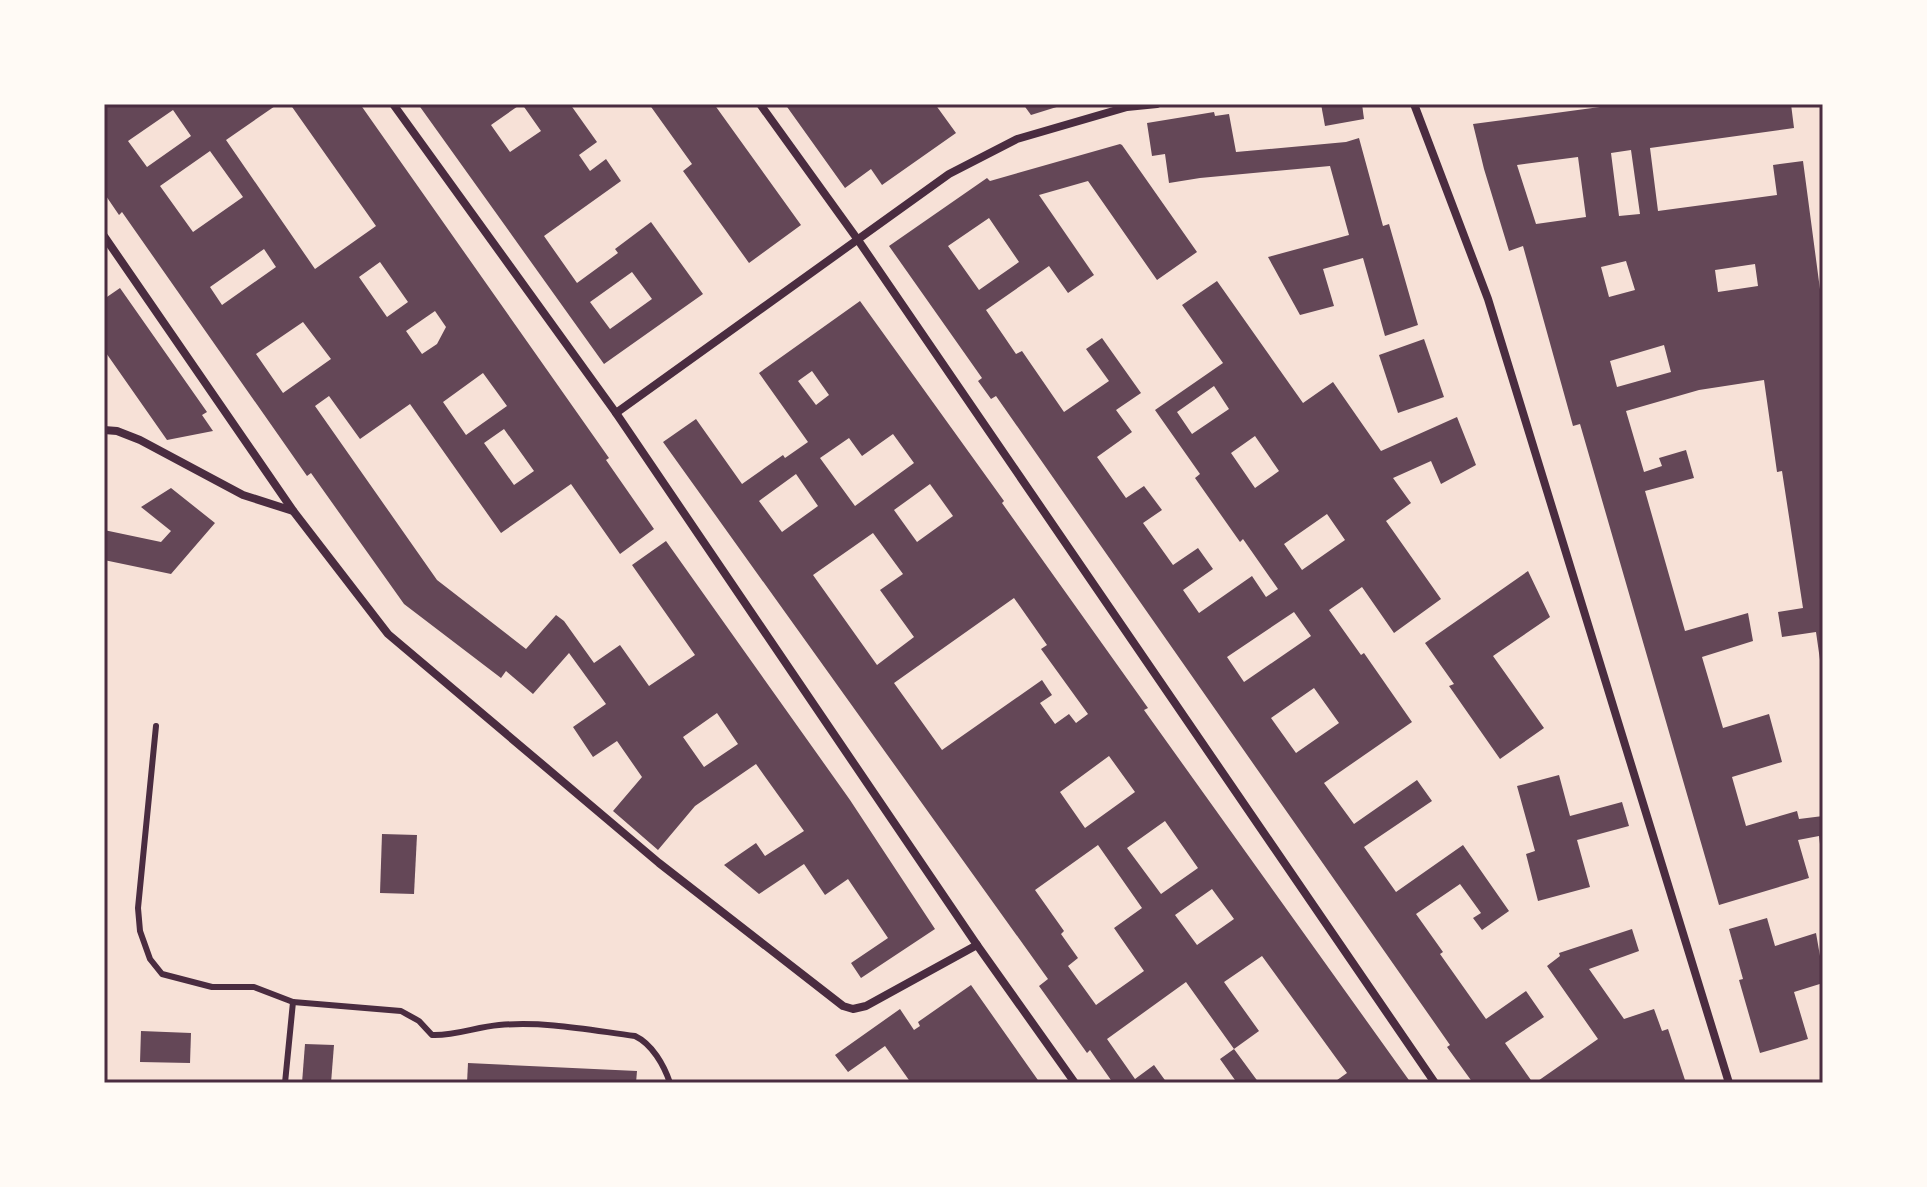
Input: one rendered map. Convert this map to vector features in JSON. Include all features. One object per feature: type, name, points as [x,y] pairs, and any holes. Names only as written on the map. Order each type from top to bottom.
[{"type":"street","points":[[393,104],[616,413],[977,945],[1075,1083]]},
{"type":"street","points":[[760,104],[858,240],[1435,1083]]},
{"type":"street","points":[[616,413],[949,174],[1017,139],[1126,106],[1157,104]]},
{"type":"street","points":[[1414,104],[1488,299],[1729,1083]]},
{"type":"street","points":[[104,236],[294,512],[388,634],[659,863],[843,1006],[853,1009],[866,1006],[977,945]]},
{"type":"street","points":[[104,430],[117,431],[140,440],[243,495],[294,512]]},
{"type":"lane","points":[[156,726],[138,908],[140,931],[150,959],[162,974],[212,987],[254,987],[293,1002],[401,1011],[419,1021],[432,1035],[456,1034],[496,1025],[543,1023],[635,1036],[644,1040],[654,1052],[670,1083]]},
{"type":"lane","points":[[285,1083],[293,1002]]},
{"type":"building","points":[[104,104],[278,104],[226,140],[315,269],[376,226],[290,104],[360,104],[609,458],[606,460],[654,529],[620,554],[571,484],[501,533],[410,404],[360,439],[329,396],[315,406],[437,580],[526,649],[556,615],[564,621],[594,663],[620,645],[649,686],[695,655],[632,565],[666,541],[850,800],[935,929],[861,978],[851,963],[888,938],[848,879],[825,895],[804,864],[759,894],[724,865],[756,843],[765,856],[804,831],[756,764],[695,806],[658,850],[613,811],[642,777],[617,741],[593,757],[573,727],[606,704],[569,653],[533,694],[506,671],[501,678],[404,604],[311,473],[307,476],[122,212],[119,215],[104,193]],"holes":[[[173,110],[191,136],[147,167],[128,141]],[[210,151],[243,197],[193,232],[160,186]],[[264,249],[276,267],[222,305],[210,287]],[[380,262],[408,302],[387,317],[359,277]],[[435,311],[446,327],[437,344],[422,354],[406,331]],[[303,322],[331,359],[283,393],[256,354]],[[483,373],[507,406],[466,435],[443,402]],[[504,429],[534,471],[514,485],[484,443]],[[717,713],[738,744],[704,767],[683,737]]]},
{"type":"building","points":[[418,104],[521,104],[491,125],[510,152],[541,131],[522,104],[570,104],[597,142],[579,155],[590,171],[606,159],[621,181],[544,236],[577,283],[618,253],[615,249],[651,222],[703,294],[604,364]],"holes":[[[632,272],[652,299],[610,329],[590,302]]]},
{"type":"building","points":[[649,104],[714,104],[801,225],[749,263],[683,171],[692,164]]},
{"type":"building","points":[[785,104],[935,104],[956,133],[882,185],[871,169],[845,188]]},
{"type":"building","points":[[1023,104],[1063,104],[1063,105],[1031,115]]},
{"type":"building","points":[[1321,104],[1362,104],[1364,119],[1325,126]]},
{"type":"building","points":[[1622,104],[1791,104],[1794,128],[1650,148],[1658,211],[1777,195],[1773,165],[1803,161],[1823,312],[1823,666],[1816,632],[1782,637],[1778,612],[1803,608],[1782,471],[1777,472],[1764,380],[1699,390],[1626,411],[1644,472],[1662,466],[1659,458],[1686,450],[1694,478],[1645,491],[1685,631],[1748,613],[1753,641],[1702,657],[1723,728],[1769,714],[1782,762],[1732,777],[1746,826],[1797,811],[1799,819],[1823,816],[1823,852],[1819,836],[1798,840],[1809,878],[1719,905],[1580,424],[1573,426],[1523,246],[1509,251],[1473,124]],"holes":[[[1631,150],[1640,214],[1619,216],[1611,153]],[[1578,157],[1586,217],[1536,224],[1517,165]],[[1626,261],[1635,290],[1609,297],[1601,267]],[[1755,264],[1758,286],[1718,292],[1715,270]],[[1664,345],[1671,372],[1617,387],[1610,361]]]},
{"type":"building","points":[[1214,112],[1215,116],[1229,114],[1236,152],[1346,142],[1359,138],[1383,226],[1389,224],[1418,325],[1385,336],[1363,258],[1323,269],[1334,306],[1300,315],[1268,257],[1349,235],[1330,166],[1169,183],[1165,154],[1152,156],[1147,123]]},
{"type":"building","points":[[1120,144],[1197,252],[1157,280],[1088,181],[1039,195],[1094,275],[1068,293],[1049,266],[986,310],[1016,354],[1022,351],[1064,412],[1109,381],[1086,349],[1102,338],[1141,393],[1116,410],[1132,432],[1097,457],[1126,498],[1144,486],[1162,510],[1143,523],[1173,565],[1198,548],[1213,569],[1183,590],[1199,613],[1252,576],[1266,597],[1278,589],[1195,478],[1200,474],[1155,410],[1223,363],[1182,305],[1217,281],[1303,403],[1333,382],[1381,451],[1457,417],[1476,465],[1441,484],[1431,461],[1393,478],[1411,503],[1386,521],[1441,599],[1394,633],[1362,587],[1329,610],[1361,655],[1364,653],[1412,722],[1324,783],[1354,824],[1417,780],[1432,801],[1364,847],[1396,892],[1463,845],[1509,911],[1482,930],[1473,918],[1481,913],[1460,884],[1416,914],[1486,1019],[1526,991],[1544,1017],[1505,1043],[1533,1083],[1473,1083],[1447,1047],[1450,1045],[996,396],[991,399],[978,381],[982,378],[889,246],[987,178],[990,181]],"holes":[[[989,218],[1019,262],[979,290],[948,246]],[[1214,386],[1229,409],[1192,434],[1177,412]],[[1255,436],[1279,471],[1255,488],[1231,453]],[[1327,514],[1345,540],[1302,570],[1284,544]],[[1294,612],[1311,636],[1244,682],[1227,657]],[[1314,688],[1339,723],[1296,753],[1271,718]]]},
{"type":"building","points":[[120,288],[207,412],[202,415],[213,431],[167,440],[104,350],[104,299]]},
{"type":"building","points":[[860,301],[1148,708],[1144,710],[1411,1083],[1333,1083],[1347,1073],[1262,956],[1224,982],[1259,1031],[1234,1049],[1186,982],[1107,1039],[1135,1079],[1154,1065],[1167,1083],[1113,1083],[1090,1050],[1087,1053],[1039,986],[1048,979],[663,442],[696,419],[742,484],[783,455],[785,458],[808,442],[759,373]],"holes":[[[812,371],[829,395],[816,405],[798,381]],[[893,434],[914,463],[855,506],[820,458],[849,438],[862,456]],[[796,474],[818,506],[782,532],[759,501]],[[930,484],[953,516],[917,542],[894,510]],[[873,533],[903,574],[880,590],[914,637],[877,665],[813,575]],[[1014,598],[1047,645],[1041,649],[1088,714],[1076,723],[1069,714],[1055,724],[1040,703],[1052,695],[1042,680],[942,750],[894,683]],[[1109,756],[1135,792],[1085,828],[1060,792]],[[1165,821],[1198,868],[1161,894],[1127,848]],[[1098,845],[1142,908],[1114,928],[1144,971],[1096,1005],[1068,966],[1078,958],[1061,934],[1064,931],[1035,890]],[[1212,889],[1234,919],[1197,945],[1175,915]]]},
{"type":"building","points":[[1424,339],[1444,397],[1398,413],[1379,355]]},
{"type":"building","points":[[171,488],[215,523],[171,574],[104,560],[104,530],[161,542],[171,531],[141,507]]},
{"type":"building","points":[[1528,571],[1550,617],[1493,656],[1544,728],[1500,759],[1449,686],[1454,684],[1425,643]]},
{"type":"building","points":[[1559,775],[1570,816],[1622,802],[1629,826],[1577,840],[1590,887],[1538,901],[1526,854],[1535,851],[1517,786]]},
{"type":"building","points":[[382,834],[417,835],[414,894],[380,893]]},
{"type":"building","points":[[1767,918],[1775,946],[1816,933],[1820,956],[1823,955],[1823,983],[1794,992],[1808,1039],[1760,1053],[1739,980],[1743,979],[1729,929]]},
{"type":"building","points":[[1632,929],[1639,951],[1589,969],[1624,1019],[1654,1009],[1662,1031],[1668,1029],[1686,1083],[1535,1083],[1598,1039],[1547,966],[1560,956],[1559,953]]},
{"type":"building","points":[[971,985],[1040,1083],[911,1083],[885,1046],[848,1072],[835,1055],[900,1009],[914,1030],[920,1026],[918,1022]]},
{"type":"building","points":[[141,1031],[191,1033],[190,1063],[140,1062]]},
{"type":"building","points":[[305,1044],[334,1045],[331,1083],[302,1083]]},
{"type":"building","points":[[1234,1049],[1259,1083],[1231,1083],[1235,1080],[1220,1059]]},
{"type":"building","points":[[468,1063],[637,1071],[636,1083],[467,1083]]}]
